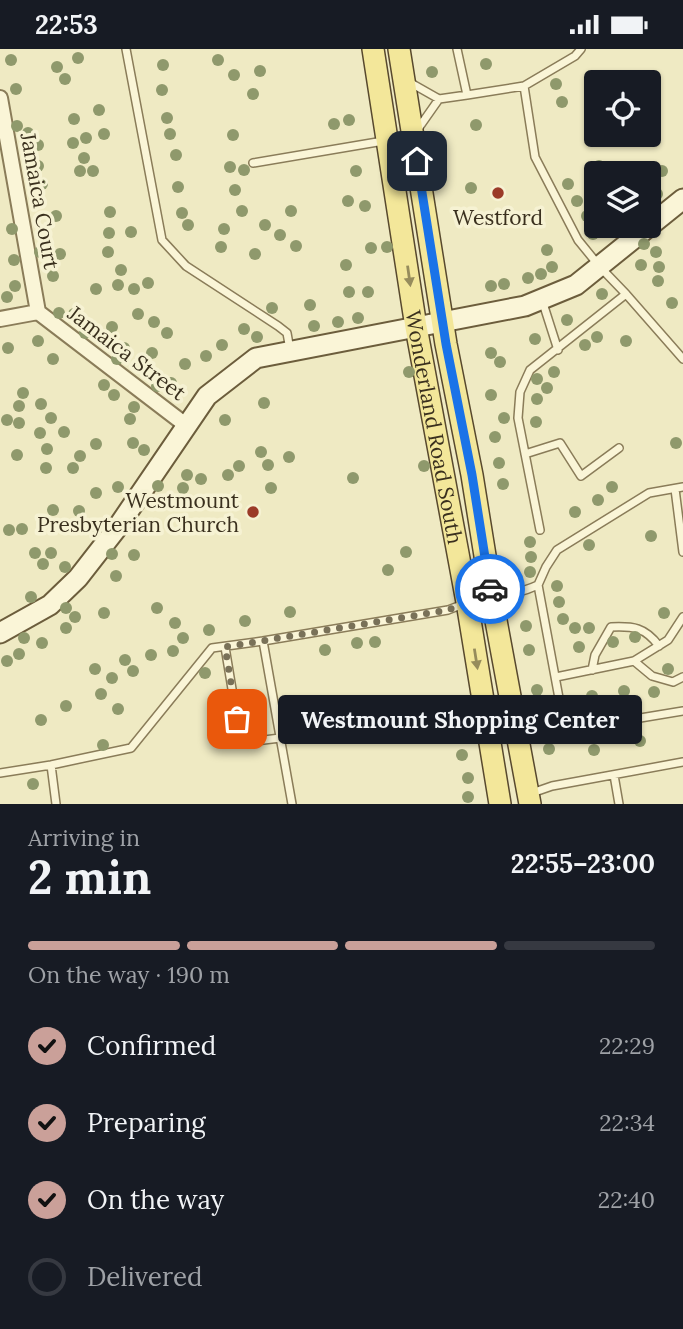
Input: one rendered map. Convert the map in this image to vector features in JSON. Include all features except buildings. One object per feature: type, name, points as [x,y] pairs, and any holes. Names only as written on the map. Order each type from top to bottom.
[{"type":"main road","name":"Wonderland Road South","points":[[373,49],[416,327],[467,602],[500,804]]},
{"type":"main road","name":"Wonderland Road South","points":[[399,49],[459,415],[529,799]]},
{"type":"street","name":"Jamaica Court","points":[[0,98],[38,312]]},
{"type":"street","points":[[0,633],[50,605],[78,578],[117,528],[207,396],[256,358],[525,306],[576,285],[683,199]]},
{"type":"street","name":"Jamaica Street","points":[[0,319],[38,312],[187,426]]},
{"type":"lane","points":[[126,49],[162,240],[186,266],[287,333],[291,351]]},
{"type":"lane","points":[[457,49],[467,95]]},
{"type":"lane","points":[[405,80],[439,99],[524,86],[575,56],[581,49]]},
{"type":"lane","points":[[524,86],[536,157],[578,240],[683,359]]},
{"type":"lane","points":[[253,163],[413,136],[439,99]]},
{"type":"lane","points":[[540,530],[518,418],[520,392],[530,370],[626,294]]},
{"type":"lane","points":[[542,299],[558,350]]},
{"type":"lane","points":[[525,454],[561,443],[581,476],[619,448]]},
{"type":"lane","points":[[564,725],[538,585],[557,550],[649,493],[679,488],[683,552]]},
{"type":"lane","points":[[0,773],[131,748],[212,648],[448,610],[467,602],[518,594],[538,585]]},
{"type":"lane","points":[[556,677],[634,661],[668,640],[683,617]]},
{"type":"lane","points":[[592,670],[595,655],[611,627],[634,626],[649,633],[659,646]]},
{"type":"lane","points":[[263,641],[292,804]]},
{"type":"lane","points":[[225,647],[241,743],[280,738]]},
{"type":"lane","points":[[634,661],[652,676],[673,682],[683,677]]},
{"type":"lane","points":[[516,727],[598,725],[683,711]]},
{"type":"lane","points":[[529,799],[552,786],[683,762]]},
{"type":"lane","points":[[51,765],[57,804]]},
{"type":"lane","points":[[614,775],[618,804]]},
{"type":"way so far","points":[[237,719],[225,647],[448,610],[467,602],[492,599],[490,589]]},
{"type":"place","name":"Westford","points":[[498,193]]},
{"type":"place","name":"Westmount Presbyterian Church","points":[[253,512]]},
{"type":"place","name":"Westmount Shopping Center","points":[[237,719]]},
{"type":"route","points":[[417,161],[446,344],[472,475],[490,589]]}]
